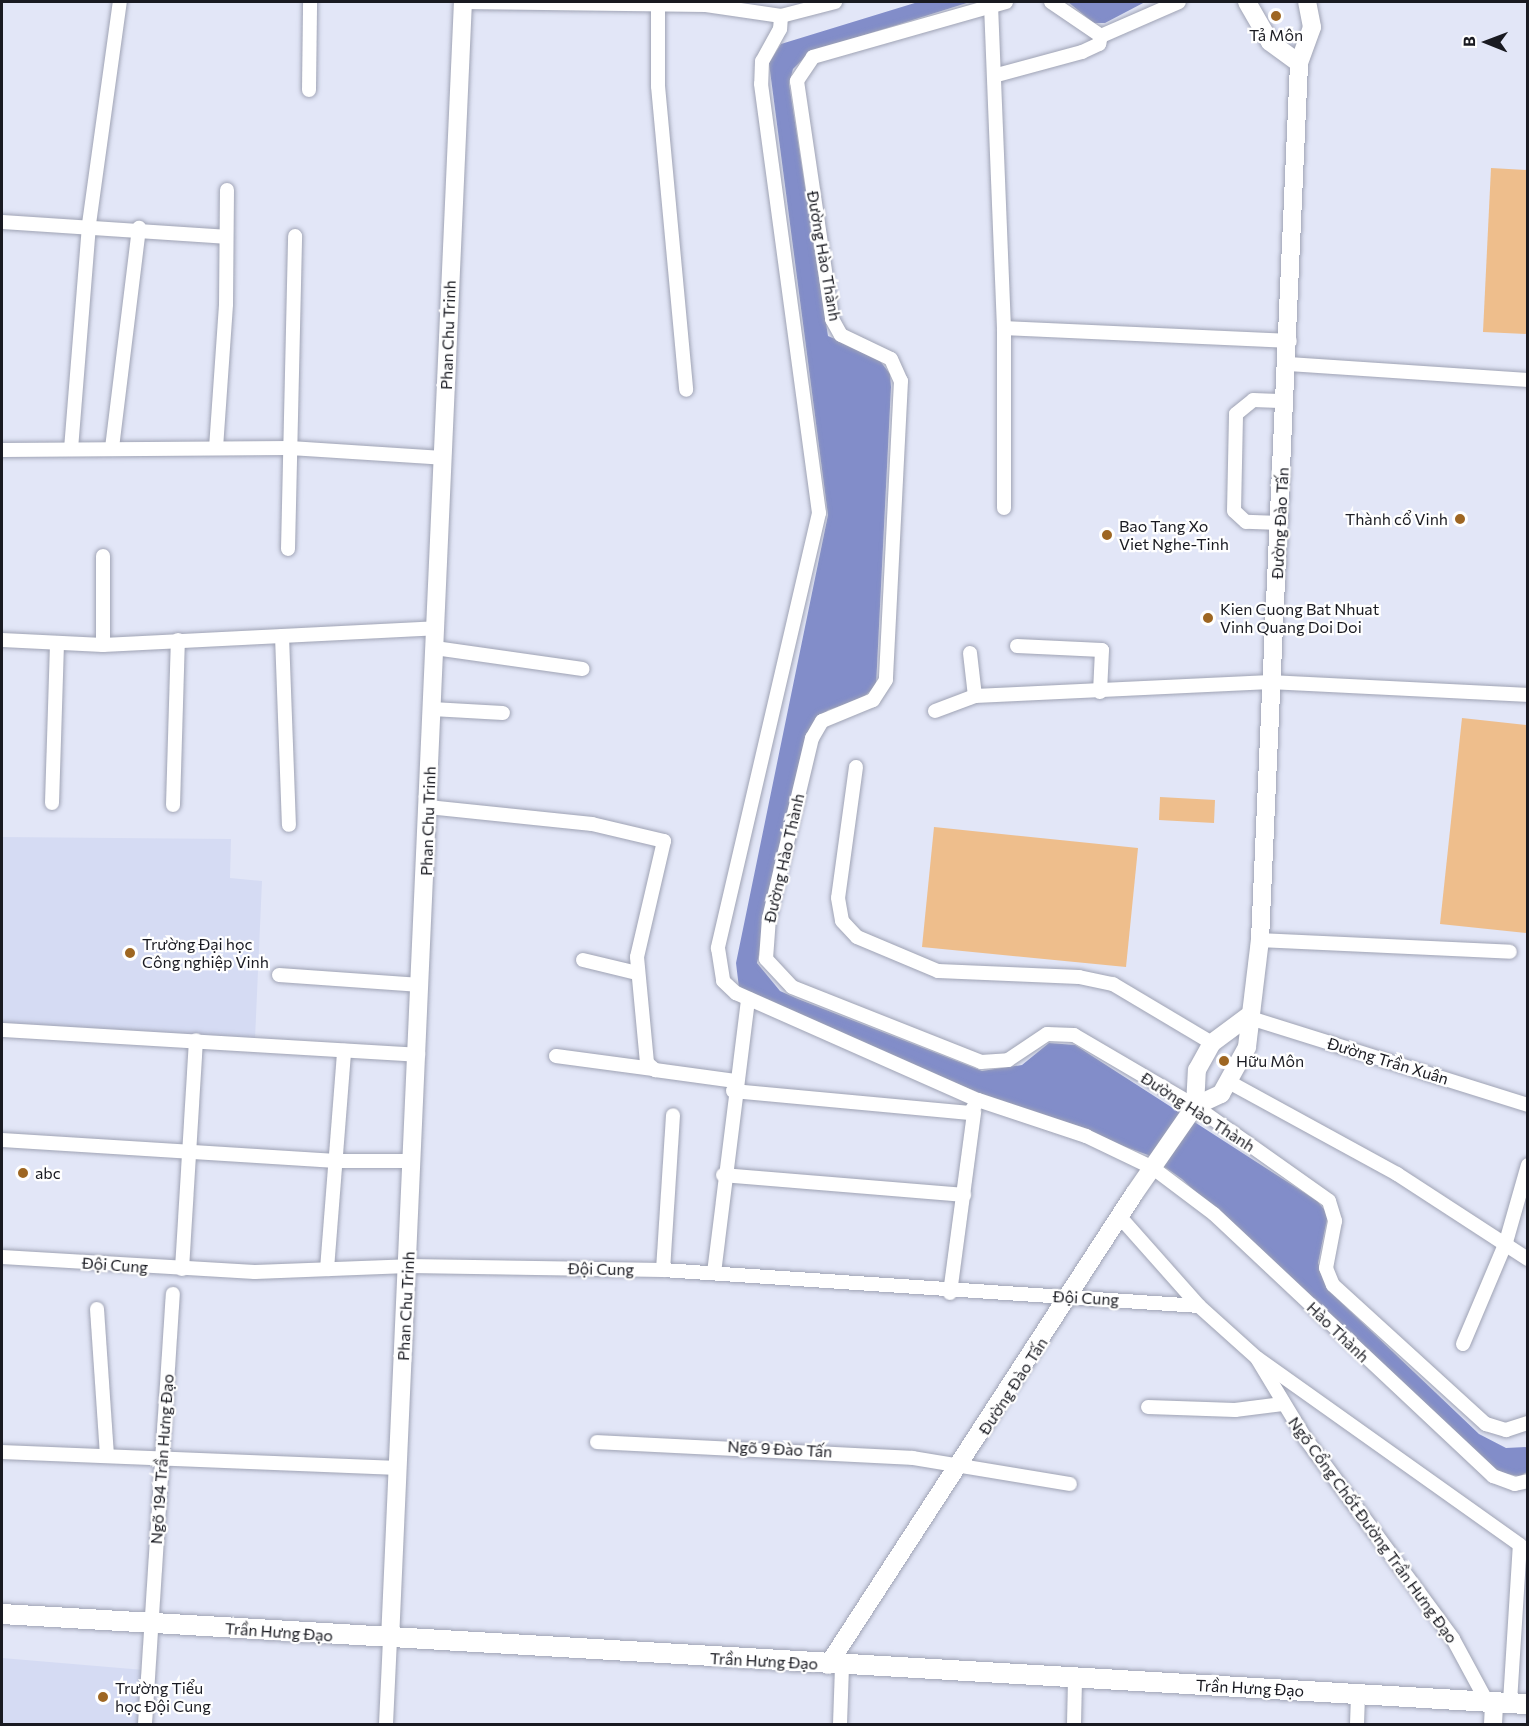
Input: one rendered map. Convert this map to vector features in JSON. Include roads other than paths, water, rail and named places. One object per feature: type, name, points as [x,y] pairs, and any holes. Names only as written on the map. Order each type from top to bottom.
[{"type":"main road","name":"Trần Hưng Đạo","points":[[2,1614],[390,1640],[1505,1703]]},
{"type":"street","points":[[71,449],[89,224],[120,2]]},
{"type":"street","points":[[309,90],[310,2]]},
{"type":"street","points":[[463,2],[706,3],[781,16],[835,2]]},
{"type":"street","name":"Phan Chu Trinh","points":[[390,1640],[418,1055],[463,2]]},
{"type":"street","name":"Đường Hào Thành","points":[[1006,2],[813,57],[797,81],[832,319],[841,335],[891,359],[900,394],[886,680],[873,700],[822,721],[812,738],[769,918],[766,959],[792,987],[972,1059],[1008,1060],[1041,1037],[1067,1033],[1193,1110],[1329,1201],[1335,1221],[1326,1268],[1333,1285],[1486,1424],[1506,1430],[1527,1423]]},
{"type":"street","points":[[1051,2],[1101,36]]},
{"type":"street","points":[[1101,36],[1179,2]]},
{"type":"street","points":[[1247,2],[1270,42],[1299,63]]},
{"type":"street","name":"Đường Đào Tấn","points":[[835,1665],[1120,1217],[1193,1110],[1221,1094],[1247,1047],[1247,1017],[1254,1002],[1260,940],[1271,682],[1290,341],[1299,63],[1312,27],[1307,2]]},
{"type":"street","points":[[658,4],[658,86],[687,390]]},
{"type":"street","points":[[991,5],[997,75],[1004,328],[1004,508]]},
{"type":"street","points":[[781,16],[780,29],[762,61],[761,84],[819,513],[718,948],[723,981],[748,999],[976,1106]]},
{"type":"street","points":[[997,75],[1082,52],[1099,44],[1101,36]]},
{"type":"street","points":[[216,448],[226,304],[227,190]]},
{"type":"street","points":[[2,222],[89,224],[225,237]]},
{"type":"street","points":[[112,448],[139,228]]},
{"type":"street","points":[[288,549],[295,236]]},
{"type":"street","points":[[1004,328],[1290,341]]},
{"type":"street","points":[[1288,364],[1527,380]]},
{"type":"street","points":[[1280,523],[1246,522],[1234,511],[1236,414],[1253,400],[1287,400]]},
{"type":"street","points":[[2,450],[290,448],[443,458]]},
{"type":"street","points":[[103,556],[103,645]]},
{"type":"street","points":[[2,640],[103,645],[436,628]]},
{"type":"street","points":[[282,636],[289,825]]},
{"type":"street","points":[[173,805],[178,640]]},
{"type":"street","points":[[52,803],[57,643]]},
{"type":"street","points":[[1017,646],[1102,650],[1100,692]]},
{"type":"street","points":[[435,648],[583,669]]},
{"type":"street","points":[[970,653],[975,696]]},
{"type":"street","points":[[935,711],[975,696],[1100,692],[1271,682],[1527,695]]},
{"type":"street","points":[[432,709],[503,713]]},
{"type":"street","points":[[856,767],[838,898],[842,921],[857,937],[938,971],[1079,977],[1113,984],[1212,1043]]},
{"type":"street","points":[[428,807],[592,824],[664,841],[637,973],[653,1070]]},
{"type":"street","points":[[1260,940],[1510,952]]},
{"type":"street","points":[[583,960],[637,973]]},
{"type":"street","points":[[279,975],[421,985]]},
{"type":"street","points":[[714,1273],[734,1086],[748,999]]},
{"type":"street","name":"Đường Đào Tấn","points":[[1193,1110],[1197,1070],[1212,1043],[1247,1017]]},
{"type":"street","name":"Đường Trần Xuân","points":[[1247,1017],[1527,1105]]},
{"type":"street","points":[[2,1030],[418,1055]]},
{"type":"street","points":[[182,1269],[196,1040]]},
{"type":"street","points":[[327,1269],[344,1051]]},
{"type":"street","points":[[556,1056],[653,1070],[734,1086],[976,1106]]},
{"type":"street","points":[[1228,1082],[1397,1174],[1506,1242],[1527,1259]]},
{"type":"street","points":[[950,1293],[976,1106]]},
{"type":"street","name":"Hào Thành","points":[[976,1106],[1086,1136],[1155,1165],[1214,1214],[1492,1476],[1515,1484],[1527,1481]]},
{"type":"street","points":[[663,1270],[673,1115]]},
{"type":"street","points":[[2,1140],[336,1161],[413,1161]]},
{"type":"street","points":[[1463,1344],[1506,1242],[1527,1166]]},
{"type":"street","points":[[723,1175],[964,1195]]},
{"type":"street","points":[[1120,1217],[1199,1306],[1257,1358],[1524,1542],[1505,1703],[1493,1725]]},
{"type":"street","name":"Đội Cung","points":[[2,1257],[182,1269],[327,1269],[408,1266],[663,1270],[950,1293],[1070,1297],[1199,1306]]},
{"type":"street","name":"Ngõ 194 Trần Hưng Đạo","points":[[146,1725],[173,1294]]},
{"type":"street","points":[[97,1309],[107,1456]]},
{"type":"street","name":"Ngõ Cổng Chốt Đường Trần Hưng Đạo","points":[[1257,1358],[1283,1404],[1453,1639],[1505,1703]]},
{"type":"street","points":[[1148,1407],[1236,1410],[1283,1404]]},
{"type":"street","name":"Ngõ 9 Đào Tấn","points":[[597,1442],[767,1447],[962,1465],[1070,1484]]},
{"type":"street","points":[[2,1452],[398,1468]]},
{"type":"street","points":[[386,1725],[390,1640]]},
{"type":"street","points":[[835,1665],[840,1725]]},
{"type":"street","points":[[1074,1725],[1075,1679]]},
{"type":"street","points":[[1357,1725],[1358,1694]]},
{"type":"water","points":[[918,2],[970,2],[810,52],[793,69],[789,84],[828,336],[877,357],[890,374],[891,387],[876,686],[861,699],[828,710],[809,730],[757,963],[780,991],[982,1071],[1022,1065],[1049,1043],[1075,1045],[1317,1201],[1328,1214],[1318,1263],[1328,1290],[1479,1434],[1506,1448],[1527,1447],[1527,1472],[1520,1476],[1493,1472],[1182,1179],[1148,1155],[982,1094],[751,999],[739,988],[736,963],[828,515],[769,63],[781,44]]},
{"type":"water","points":[[1068,2],[1145,2],[1105,23],[1094,23]]},
{"type":"place","name":"Tả Môn","points":[[1276,16]]},
{"type":"place","name":"Thành cổ Vinh","points":[[1460,519]]},
{"type":"place","name":"Bao Tang Xo Viet Nghe-Tinh","points":[[1107,535]]},
{"type":"place","name":"Kien Cuong Bat Nhuat Vinh Quang Doi Doi","points":[[1208,618]]},
{"type":"place","name":"Trường Đại học Công nghiệp Vinh","points":[[130,953]]},
{"type":"place","name":"Hữu Môn","points":[[1224,1061]]},
{"type":"place","name":"abc","points":[[23,1173]]},
{"type":"place","name":"Trường Tiểu học Đội Cung","points":[[103,1697]]}]
